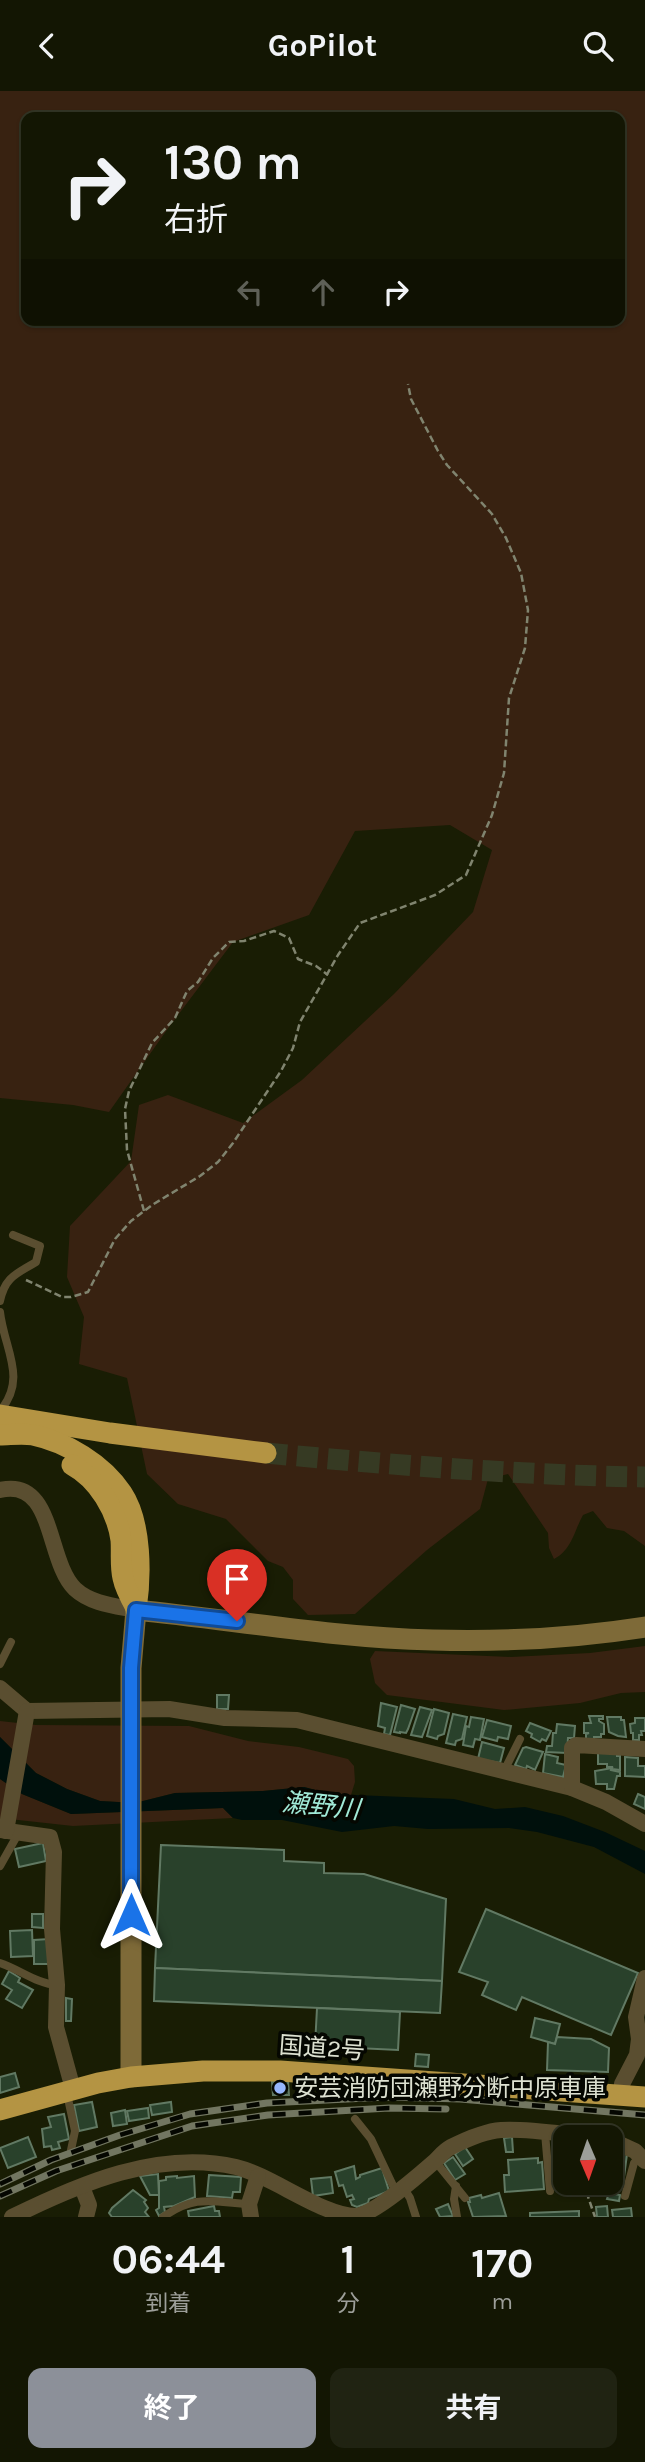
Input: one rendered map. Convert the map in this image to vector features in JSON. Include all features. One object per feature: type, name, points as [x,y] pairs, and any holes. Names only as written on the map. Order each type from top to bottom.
[{"type":"highway","points":[[0,1413],[110,1433],[266,1453]]},
{"type":"highway","points":[[0,1435],[31,1435],[60,1444],[86,1458],[105,1473],[123,1495],[135,1527],[138,1548],[139,1590],[136,1610]]},
{"type":"highway","points":[[0,1447],[28,1448],[51,1453],[80,1469],[103,1493],[117,1520],[122,1578],[136,1610]]},
{"type":"highway","name":"国道2号","points":[[0,2110],[70,2090],[131,2077],[203,2071],[280,2071],[645,2097]]},
{"type":"street","points":[[0,1490],[22,1490],[32,1495],[44,1514],[58,1563],[66,1578],[77,1591],[103,1604],[375,1637],[432,1640],[547,1638],[645,1627]]},
{"type":"street","points":[[131,2077],[131,1668],[136,1610]]},
{"type":"street","points":[[0,1688],[26,1716],[169,1709],[225,1718],[297,1720],[572,1788],[645,1824]]},
{"type":"street","points":[[26,1716],[8,1830],[50,1837],[54,1852],[52,1930],[57,1985],[56,2027],[70,2090]]},
{"type":"street","points":[[572,1788],[572,1748],[576,1745],[645,1749]]},
{"type":"street","points":[[621,2096],[622,2084],[637,2055],[639,2039],[636,2017],[645,1978]]},
{"type":"street","points":[[12,2217],[79,2185],[163,2164],[236,2167],[321,2209],[341,2215],[358,2216],[400,2189],[450,2148],[500,2130],[553,2134]]},
{"type":"street","points":[[623,2147],[642,2158]]},
{"type":"street","points":[[250,2210],[258,2176]]},
{"type":"street","points":[[79,2185],[89,2205],[86,2217]]},
{"type":"lane","points":[[0,1301],[3,1287],[11,1277],[36,1262],[40,1246],[13,1235]]},
{"type":"lane","points":[[0,1311],[15,1378],[14,1389],[0,1413]]},
{"type":"lane","points":[[0,1664],[11,1642]]},
{"type":"lane","points":[[504,1771],[520,1739]]},
{"type":"lane","points":[[0,1866],[8,1830]]},
{"type":"lane","points":[[0,1963],[45,1985],[57,1985]]},
{"type":"lane","points":[[70,2090],[75,2131],[71,2150]]},
{"type":"lane","points":[[355,2119],[371,2139],[400,2189],[410,2198],[416,2217]]},
{"type":"lane","points":[[545,2133],[550,2191]]},
{"type":"lane","points":[[625,2196],[634,2163],[642,2158]]},
{"type":"lane","points":[[435,2161],[465,2198]]},
{"type":"lane","points":[[456,2186],[454,2199],[457,2217]]},
{"type":"lane","points":[[163,2217],[183,2204],[197,2200],[250,2210]]},
{"type":"path","points":[[21,1271],[27,1281],[62,1297],[88,1292],[115,1239],[131,1221],[200,1177],[218,1162],[281,1071],[293,1048],[300,1022],[338,955],[360,923],[411,905],[452,885],[466,874],[477,852],[492,815],[504,773],[509,698],[523,660],[528,610],[521,573],[506,538],[492,514],[447,465],[420,418],[411,399],[408,384]]},
{"type":"path","points":[[144,1211],[127,1150],[127,1099],[152,1043],[175,1018],[187,991],[198,982],[206,965],[221,947],[229,942],[244,941],[274,931],[289,938],[298,959],[316,966],[328,975]]},
{"type":"path","points":[[587,2195],[595,2217]]},
{"type":"shaded area","points":[[0,91],[645,91],[645,1546],[624,1531],[607,1528],[593,1511],[583,1515],[569,1545],[554,1559],[549,1548],[548,1533],[508,1474],[488,1479],[480,1509],[427,1550],[355,1614],[308,1615],[293,1599],[293,1580],[283,1567],[268,1561],[226,1519],[178,1504],[147,1474],[127,1378],[79,1364],[84,1317],[67,1277],[70,1226],[131,1161],[139,1105],[168,1095],[243,1123],[302,1080],[394,994],[473,912],[492,850],[450,825],[355,831],[309,915],[233,942],[109,1112],[73,1105],[0,1098]]},
{"type":"shaded area","points":[[645,1646],[645,1692],[621,1693],[580,1703],[504,1710],[387,1695],[375,1683],[370,1659],[375,1651],[511,1657],[590,1653]]},
{"type":"shaded area","points":[[0,1721],[36,1725],[189,1726],[248,1741],[299,1747],[348,1759],[354,1766],[355,1782],[351,1795],[331,1794],[304,1787],[175,1793],[135,1803],[100,1801],[67,1789],[36,1773],[0,1737]]},
{"type":"shaded area","points":[[0,1779],[22,1794],[71,1814],[223,1808],[233,1818],[73,1826],[0,1818]]},
{"type":"water","name":"瀬野川","points":[[0,1737],[36,1773],[67,1789],[100,1801],[135,1803],[175,1793],[304,1787],[331,1794],[454,1799],[495,1809],[525,1807],[563,1816],[645,1851],[645,1874],[594,1847],[537,1832],[509,1828],[428,1829],[394,1826],[342,1832],[282,1820],[242,1820],[233,1818],[223,1808],[71,1814],[22,1794],[0,1779]]},
{"type":"building","points":[[217,1695],[229,1695],[228,1709],[217,1709]]},
{"type":"building","points":[[381,1703],[397,1707],[390,1735],[384,1734],[385,1728],[378,1726]]},
{"type":"building","points":[[401,1705],[415,1709],[406,1733],[394,1732]]},
{"type":"building","points":[[420,1707],[432,1710],[422,1737],[411,1735]]},
{"type":"building","points":[[434,1709],[449,1713],[444,1734],[437,1739],[427,1736]]},
{"type":"building","points":[[453,1714],[467,1717],[462,1739],[456,1741],[455,1745],[446,1743]]},
{"type":"building","points":[[589,1716],[603,1716],[599,1721],[604,1724],[604,1734],[594,1737],[594,1740],[586,1740],[586,1734],[589,1733],[584,1733],[584,1723],[591,1723]]},
{"type":"building","points":[[471,1717],[484,1719],[480,1740],[475,1739],[473,1747],[463,1745],[466,1726],[469,1727]]},
{"type":"building","points":[[607,1717],[621,1717],[621,1720],[624,1720],[626,1737],[609,1732]]},
{"type":"building","points":[[635,1718],[645,1718],[645,1731],[641,1731],[639,1740],[633,1740],[631,1733],[630,1724],[635,1723]]},
{"type":"building","points":[[487,1720],[511,1726],[508,1739],[498,1737],[497,1741],[482,1737]]},
{"type":"building","points":[[530,1723],[551,1731],[546,1741],[542,1739],[540,1742],[531,1737],[532,1734],[526,1731]]},
{"type":"building","points":[[557,1724],[575,1726],[574,1738],[568,1738],[567,1753],[546,1752],[547,1746],[552,1746]]},
{"type":"building","points":[[482,1742],[504,1748],[500,1763],[478,1759]]},
{"type":"building","points":[[526,1747],[543,1752],[535,1770],[515,1765]]},
{"type":"building","points":[[598,1751],[617,1751],[617,1756],[620,1756],[620,1770],[607,1767],[607,1764],[598,1764]]},
{"type":"building","points":[[545,1754],[558,1757],[557,1763],[566,1765],[563,1777],[543,1773]]},
{"type":"building","points":[[625,1757],[638,1758],[638,1766],[645,1766],[645,1777],[625,1776]]},
{"type":"building","points":[[612,1768],[611,1770],[620,1772],[614,1789],[607,1789],[607,1784],[596,1784],[595,1771]]},
{"type":"building","points":[[638,1794],[645,1797],[645,1809],[634,1804]]},
{"type":"building","points":[[43,1843],[46,1861],[19,1867],[15,1849]]},
{"type":"building","points":[[161,1845],[284,1850],[284,1861],[324,1863],[324,1873],[364,1874],[446,1899],[442,1981],[155,1968]]},
{"type":"building","points":[[486,1909],[638,1973],[611,2035],[522,1997],[516,2010],[482,1995],[488,1982],[459,1972]]},
{"type":"building","points":[[32,1914],[43,1914],[43,1928],[32,1927]]},
{"type":"building","points":[[32,1930],[33,1956],[11,1957],[10,1931]]},
{"type":"building","points":[[49,1939],[50,1964],[34,1964],[34,1940]]},
{"type":"building","points":[[155,1968],[442,1981],[440,2013],[154,2001]]},
{"type":"building","points":[[9,1971],[20,1978],[18,1982],[33,1990],[22,2008],[6,1999],[12,1990],[2,1984]]},
{"type":"building","points":[[66,1998],[72,1999],[71,2021],[66,2021]]},
{"type":"building","points":[[317,2008],[400,2012],[398,2050],[315,2046]]},
{"type":"building","points":[[535,2018],[560,2024],[555,2044],[531,2037]]},
{"type":"building","points":[[557,2037],[591,2039],[609,2048],[608,2072],[547,2070],[548,2042],[555,2044]]},
{"type":"building","points":[[416,2054],[429,2055],[428,2067],[415,2066]]},
{"type":"building","points":[[15,2073],[19,2087],[0,2093],[0,2077]]},
{"type":"building","name":"安芸消防団瀬野分断中原車庫","points":[[288,2081],[289,2095],[273,2095],[272,2082]]},
{"type":"building","points":[[92,2102],[97,2127],[79,2131],[74,2105]]},
{"type":"building","points":[[171,2102],[172,2112],[152,2115],[150,2105]]},
{"type":"building","points":[[148,2108],[149,2118],[129,2121],[127,2111]]},
{"type":"building","points":[[125,2110],[127,2124],[113,2126],[111,2113]]},
{"type":"building","points":[[64,2114],[69,2139],[58,2142],[60,2148],[52,2150],[51,2146],[44,2147],[42,2129],[51,2127],[48,2117]]},
{"type":"building","points":[[28,2137],[36,2157],[8,2168],[0,2148]]},
{"type":"building","points":[[512,2137],[513,2152],[506,2152],[504,2138]]},
{"type":"building","points":[[465,2147],[473,2159],[463,2166],[455,2154]]},
{"type":"building","points":[[623,2154],[627,2154],[623,2177]]},
{"type":"building","points":[[453,2157],[465,2174],[455,2180],[444,2163]]},
{"type":"building","points":[[538,2158],[538,2163],[542,2162],[544,2189],[505,2192],[504,2175],[509,2175],[508,2160]]},
{"type":"building","points":[[354,2166],[356,2179],[360,2175],[382,2168],[389,2191],[369,2199],[368,2203],[357,2207],[352,2205],[352,2195],[347,2197],[343,2185],[339,2186],[335,2172]]},
{"type":"building","points":[[158,2174],[159,2195],[150,2195],[140,2176]]},
{"type":"building","points":[[209,2175],[241,2177],[240,2192],[233,2192],[232,2198],[207,2196]]},
{"type":"building","points":[[177,2176],[194,2176],[195,2197],[174,2206],[164,2207],[165,2212],[159,2216],[156,2210],[159,2208],[159,2181]]},
{"type":"building","points":[[331,2177],[333,2193],[313,2196],[311,2179]]},
{"type":"building","points":[[133,2190],[146,2200],[144,2202],[148,2208],[145,2212],[149,2217],[112,2217],[109,2213],[112,2208]]},
{"type":"building","points":[[499,2193],[506,2216],[473,2217],[469,2198],[481,2195],[482,2198]]},
{"type":"building","points":[[608,2195],[620,2195],[619,2201],[607,2199]]},
{"type":"building","points":[[448,2204],[453,2216],[440,2217],[436,2209]]},
{"type":"building","points":[[214,2206],[220,2217],[189,2217],[188,2211]]},
{"type":"building","points":[[607,2206],[608,2217],[597,2217],[596,2207]]},
{"type":"building","points":[[631,2208],[632,2217],[613,2217],[612,2210]]},
{"type":"building","points":[[579,2211],[579,2217],[530,2217],[530,2213]]},
{"type":"tunnel","points":[[266,1453],[456,1469],[645,1477]]},
{"type":"railway","points":[[0,2184],[51,2160],[120,2135],[190,2114],[267,2103],[387,2097],[460,2099],[645,2115]]},
{"type":"railway","points":[[0,2196],[56,2171],[192,2126],[268,2115],[389,2108],[446,2109]]},
{"type":"place","name":"安芸消防団瀬野分断中原車庫","points":[[280,2088]]},
{"type":"route","points":[[131,1915],[131,1668],[136,1610],[237,1621]]}]
